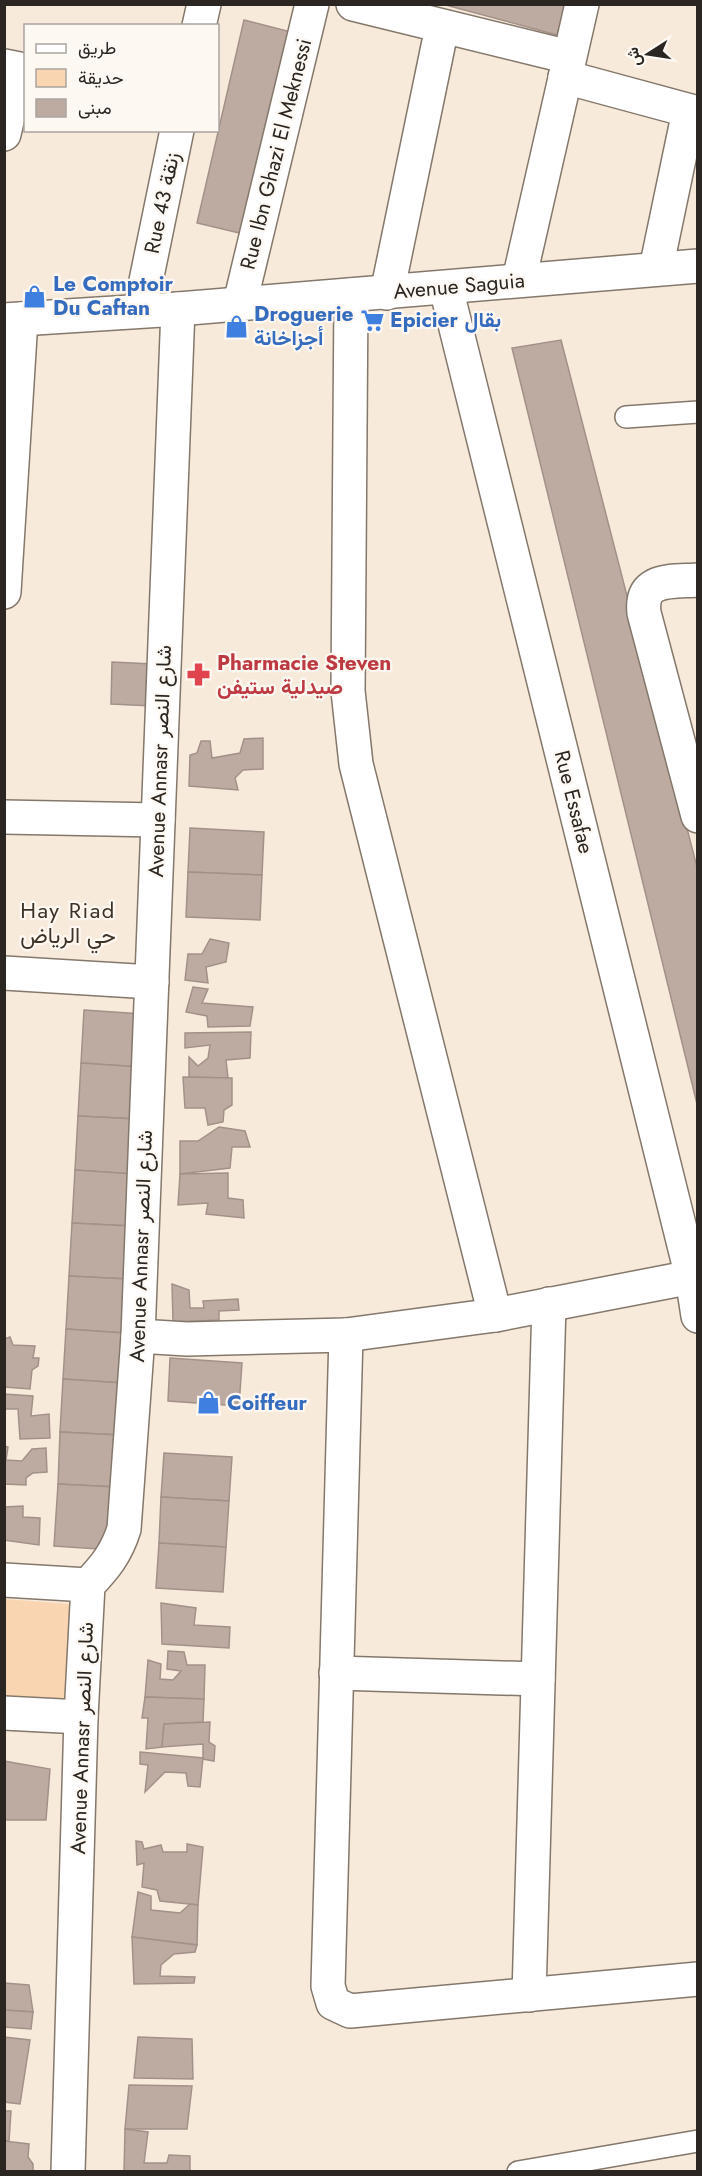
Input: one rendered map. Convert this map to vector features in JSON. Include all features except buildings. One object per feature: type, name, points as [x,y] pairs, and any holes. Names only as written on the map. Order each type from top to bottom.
[{"type":"street","points":[[199,24],[204,4]]},
{"type":"street","name":"Rue Ibn Ghazi El Meknessi","points":[[240,303],[312,4]]},
{"type":"street","points":[[353,4],[442,27],[567,67],[693,112],[656,269]]},
{"type":"street","points":[[519,280],[582,4]]},
{"type":"street","points":[[387,293],[442,27]]},
{"type":"street","points":[[4,66],[19,69],[4,134]]},
{"type":"street","name":"Rue زنقة 43","points":[[140,310],[177,132]]},
{"type":"street","name":"Avenue Saguia","points":[[13,319],[387,293],[698,266]]},
{"type":"street","name":"Rue Essafae","points":[[446,288],[696,1297],[698,1316]]},
{"type":"street","points":[[351,295],[348,691],[356,764],[495,1315]]},
{"type":"street","name":"Avenue Annasr شارع النصر","points":[[68,2172],[81,1717],[88,1585],[105,1568],[118,1548],[124,1530],[138,1336],[178,309]]},
{"type":"street","points":[[4,592],[13,319]]},
{"type":"street","points":[[698,580],[652,585],[646,591],[643,602],[698,816]]},
{"type":"street","points":[[4,817],[158,820]]},
{"type":"street","points":[[4,973],[152,982]]},
{"type":"street","points":[[138,1336],[187,1339],[346,1335],[495,1315],[549,1304],[696,1297]]},
{"type":"street","points":[[529,1995],[549,1304]]},
{"type":"street","points":[[346,1335],[328,1986],[333,2003],[350,2011],[698,1979]]},
{"type":"street","points":[[4,1580],[88,1585]]},
{"type":"street","points":[[336,1673],[538,1679]]},
{"type":"street","points":[[4,1713],[81,1717]]},
{"type":"lane","points":[[626,417],[698,412]]},
{"type":"lane","points":[[518,2172],[698,2141]]},
{"type":"green space","points":[[4,1599],[71,1604],[64,1704],[5,1700]]},
{"type":"place","name":"Le Comptoir Du Caftan","points":[[35,296]]},
{"type":"place","name":"Epicier بقال","points":[[372,320]]},
{"type":"place","name":"Droguerie أجزاخانة","points":[[236,326]]},
{"type":"place","name":"Pharmacie Steven صيدلية ستيفن","points":[[199,675]]},
{"type":"place","name":"Coiffeur","points":[[209,1403]]},
{"type":"district","name":"Hay Riad حي الرياض","points":[[68,922]]}]
